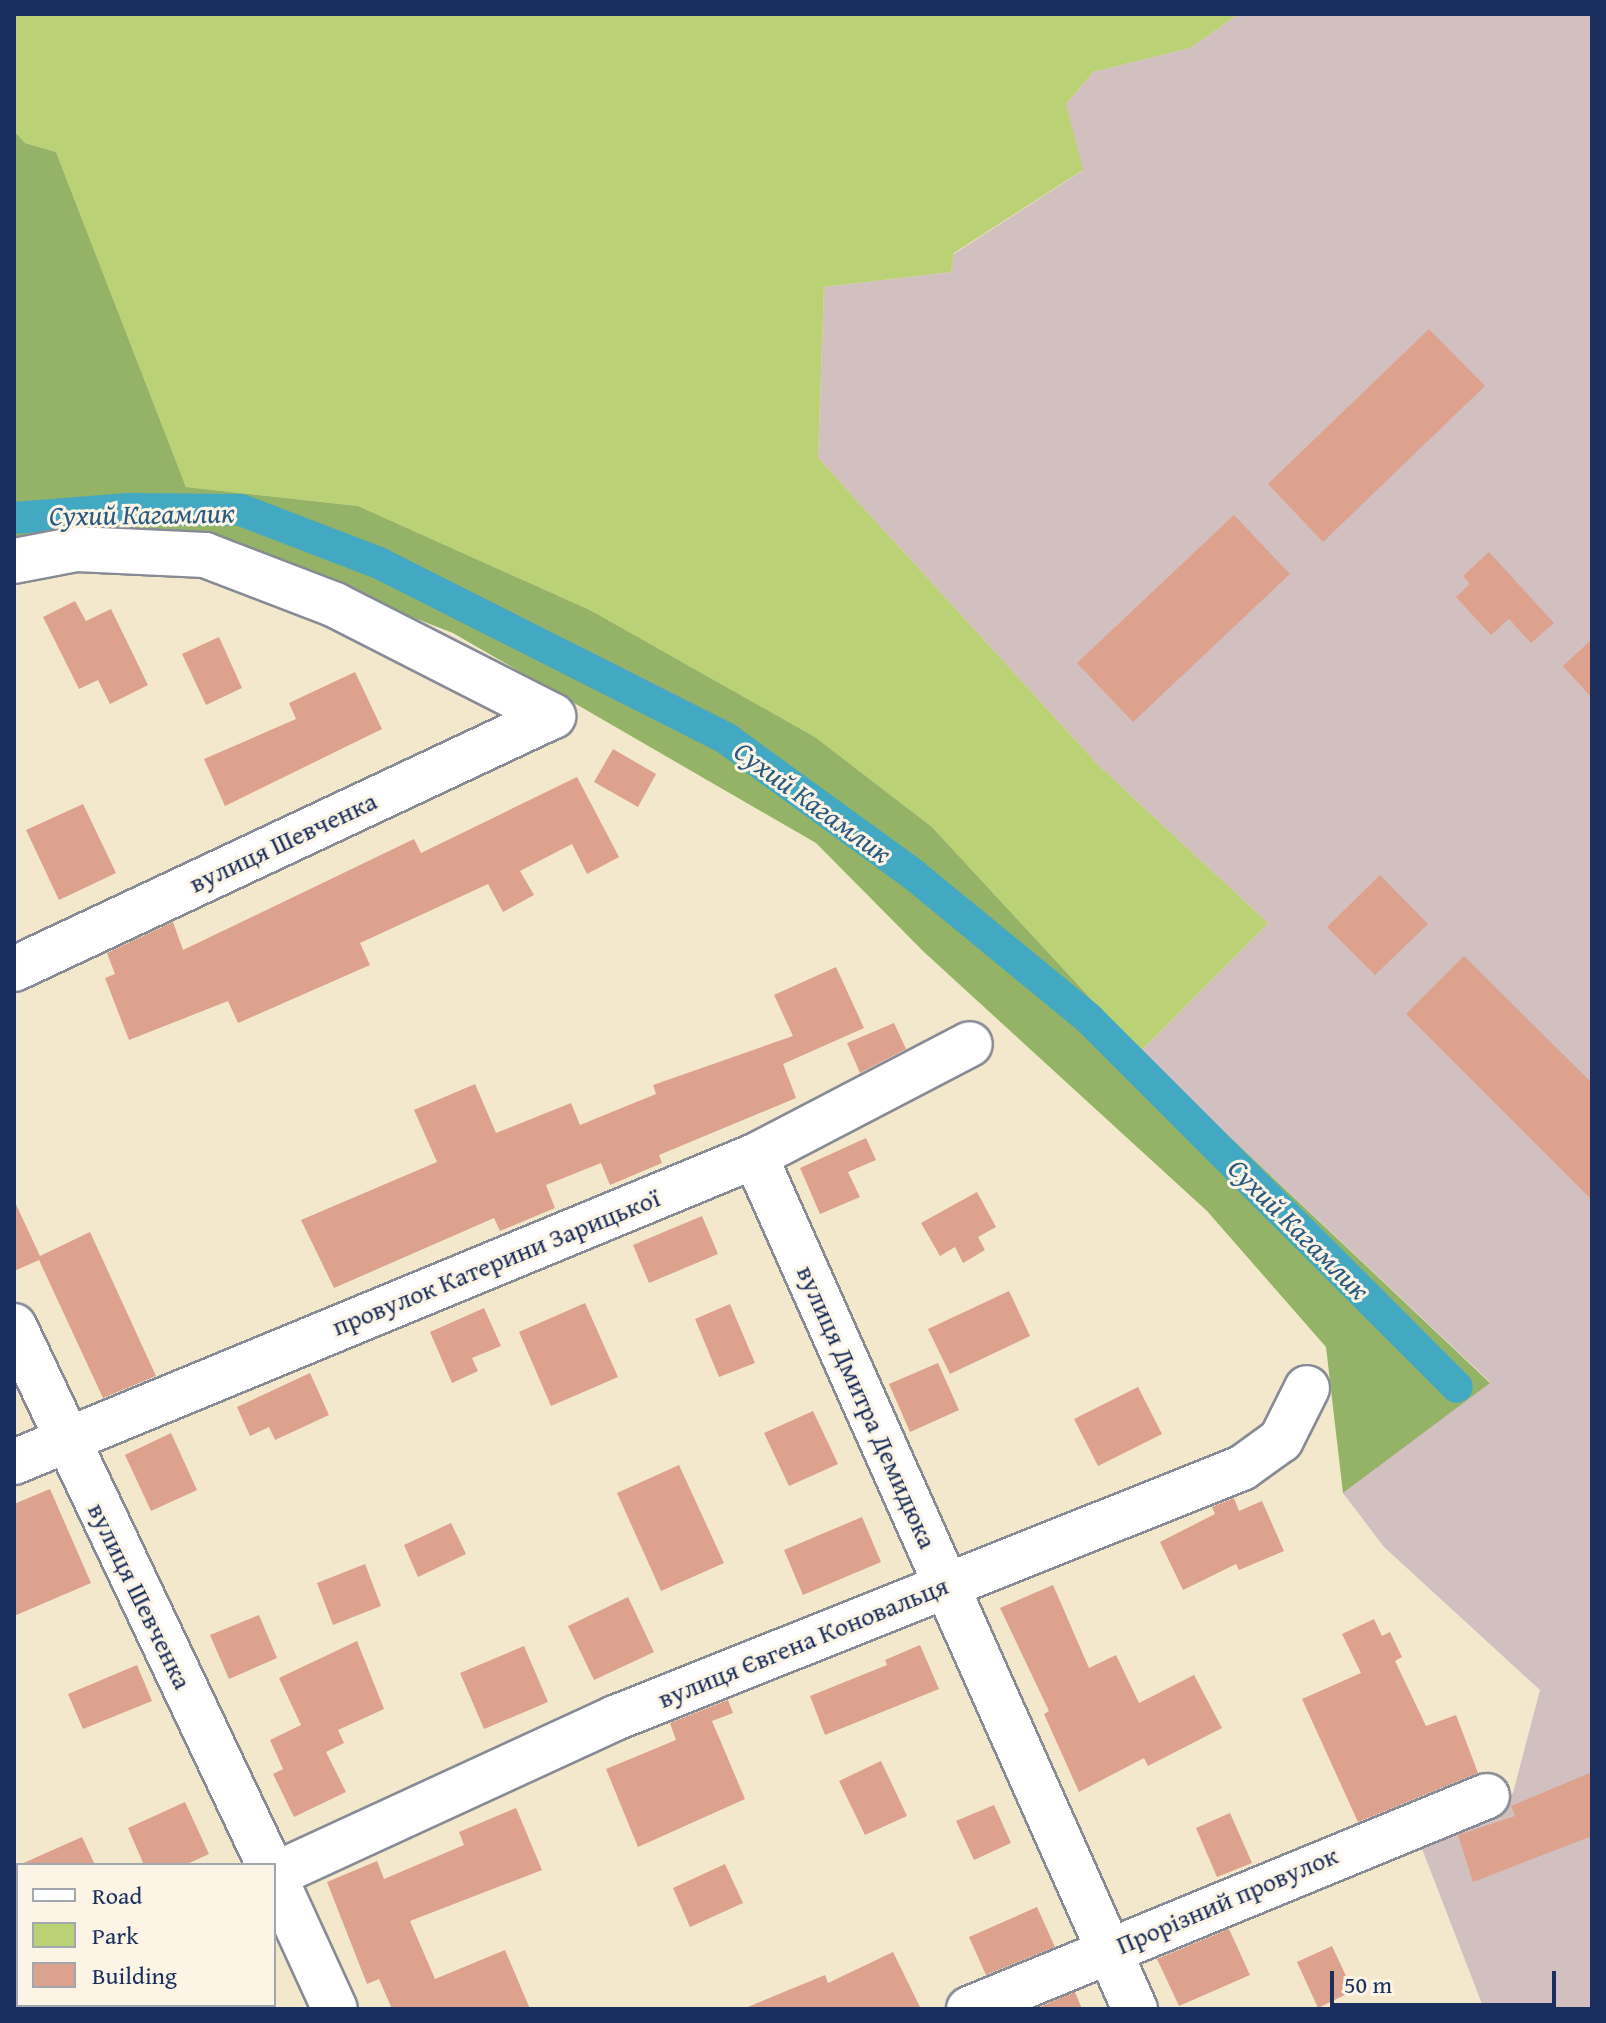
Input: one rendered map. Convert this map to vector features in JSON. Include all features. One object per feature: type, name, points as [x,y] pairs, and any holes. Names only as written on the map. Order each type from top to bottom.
[{"type":"street","name":"вулиця Шевченка","points":[[14,561],[77,549],[205,555],[335,605],[553,716],[14,969]]},
{"type":"street","name":"провулок Катерини Зарицької","points":[[14,1462],[755,1156],[970,1044]]},
{"type":"street","name":"вулиця Дмитра Демидюка","points":[[755,1156],[1135,2009]]},
{"type":"street","name":"вулиця Шевченка","points":[[14,1326],[65,1440],[268,1863]]},
{"type":"street","name":"вулиця Євгена Коновальця","points":[[276,1875],[615,1718],[1242,1468],[1281,1440],[1307,1388]]},
{"type":"street","name":"Прорізний провулок","points":[[969,2009],[1487,1796]]},
{"type":"street","points":[[276,1880],[335,2009]]},
{"type":"shaded area","points":[[1239,14],[1592,14],[1592,2009],[1484,2009],[1419,1841],[1513,1793],[1540,1690],[1384,1547],[1343,1493],[1490,1382],[1140,1052],[1268,923],[1098,765],[818,458],[824,287],[951,272],[954,254],[1082,171],[1066,104],[1093,72],[1190,48]]},
{"type":"green space","points":[[14,14],[1239,14],[1190,48],[1093,72],[1066,104],[1083,170],[954,253],[951,272],[824,287],[818,458],[1098,765],[1268,923],[1140,1052],[932,827],[815,737],[590,610],[358,506],[186,487],[56,152],[25,143],[14,131]]},
{"type":"green space","points":[[14,131],[25,143],[56,152],[186,487],[358,506],[590,610],[815,737],[932,827],[1140,1052],[1490,1383],[1343,1493],[1326,1347],[1207,1211],[924,952],[816,843],[453,633],[228,546],[14,553]]},
{"type":"building","points":[[1429,329],[1485,386],[1323,542],[1268,484]]},
{"type":"building","points":[[1234,515],[1290,574],[1133,722],[1077,663]]},
{"type":"building","points":[[1489,552],[1554,623],[1531,643],[1509,619],[1491,635],[1456,597],[1470,584],[1463,576]]},
{"type":"building","points":[[75,601],[86,621],[111,609],[148,685],[110,704],[98,680],[79,689],[43,617]]},
{"type":"building","points":[[219,637],[242,688],[206,705],[182,654]]},
{"type":"building","points":[[1592,639],[1592,698],[1563,666]]},
{"type":"building","points":[[355,672],[382,729],[225,806],[204,759],[296,719],[289,703]]},
{"type":"building","points":[[613,749],[656,774],[638,807],[594,782]]},
{"type":"building","points":[[577,777],[619,857],[587,874],[572,844],[520,871],[534,895],[503,912],[488,884],[360,943],[370,965],[238,1023],[228,1001],[129,1040],[105,978],[115,974],[107,953],[173,922],[183,950],[414,839],[421,853]]},
{"type":"building","points":[[83,804],[116,873],[59,900],[26,830]]},
{"type":"building","points":[[1380,875],[1428,924],[1375,975],[1327,927]]},
{"type":"building","points":[[1464,956],[1592,1083],[1592,1200],[1406,1014]]},
{"type":"building","points":[[836,967],[864,1028],[783,1064],[796,1098],[659,1155],[662,1163],[610,1185],[601,1163],[546,1185],[555,1208],[500,1231],[494,1218],[334,1288],[301,1220],[437,1162],[414,1110],[475,1084],[496,1133],[571,1103],[580,1125],[656,1094],[653,1085],[793,1036],[774,995]]},
{"type":"building","points":[[894,1023],[906,1049],[860,1073],[847,1043]]},
{"type":"building","points":[[866,1138],[876,1160],[848,1172],[860,1197],[820,1214],[800,1168]]},
{"type":"building","points":[[977,1192],[996,1227],[978,1237],[985,1250],[963,1263],[955,1247],[940,1256],[921,1223]]},
{"type":"building","points":[[14,1200],[40,1256],[90,1232],[156,1376],[103,1398],[39,1260],[14,1271]]},
{"type":"building","points":[[702,1216],[718,1254],[649,1283],[633,1245]]},
{"type":"building","points":[[1009,1291],[1030,1336],[950,1374],[928,1329]]},
{"type":"building","points":[[585,1303],[618,1377],[551,1406],[519,1332]]},
{"type":"building","points":[[730,1304],[755,1363],[719,1377],[695,1319]]},
{"type":"building","points":[[484,1308],[501,1346],[472,1358],[478,1371],[452,1383],[430,1332]]},
{"type":"building","points":[[938,1363],[959,1410],[910,1432],[889,1384]]},
{"type":"building","points":[[310,1373],[329,1415],[275,1440],[269,1427],[250,1436],[237,1407]]},
{"type":"building","points":[[1138,1387],[1162,1434],[1098,1466],[1074,1419]]},
{"type":"building","points":[[813,1411],[838,1464],[789,1486],[764,1433]]},
{"type":"building","points":[[171,1433],[197,1490],[151,1511],[125,1455]]},
{"type":"building","points":[[679,1465],[724,1563],[661,1591],[617,1493]]},
{"type":"building","points":[[50,1489],[91,1583],[14,1616],[14,1504]]},
{"type":"building","points":[[1234,1498],[1239,1511],[1262,1501],[1284,1551],[1239,1570],[1236,1564],[1183,1590],[1160,1542],[1215,1514],[1212,1507]]},
{"type":"building","points":[[862,1517],[881,1562],[803,1595],[784,1550]]},
{"type":"building","points":[[451,1523],[466,1554],[418,1577],[404,1545]]},
{"type":"building","points":[[365,1564],[381,1606],[333,1625],[317,1583]]},
{"type":"building","points":[[1053,1585],[1089,1668],[1116,1655],[1139,1703],[1194,1675],[1222,1728],[1148,1766],[1144,1758],[1079,1792],[1044,1714],[1049,1711],[1000,1608]]},
{"type":"building","points":[[628,1597],[654,1652],[594,1680],[568,1626]]},
{"type":"building","points":[[259,1615],[277,1658],[229,1679],[210,1635]]},
{"type":"building","points":[[1374,1619],[1382,1636],[1390,1632],[1402,1657],[1395,1661],[1426,1726],[1456,1715],[1478,1773],[1358,1822],[1302,1699],[1361,1673],[1342,1634]]},
{"type":"building","points":[[357,1641],[384,1709],[338,1730],[344,1743],[326,1752],[346,1792],[294,1817],[273,1774],[283,1769],[270,1740],[301,1725],[279,1678]]},
{"type":"building","points":[[920,1645],[939,1689],[825,1735],[810,1696],[887,1665],[885,1660]]},
{"type":"building","points":[[524,1646],[548,1702],[484,1729],[460,1673]]},
{"type":"building","points":[[137,1665],[152,1701],[83,1729],[68,1694]]},
{"type":"building","points":[[728,1700],[733,1713],[712,1721],[745,1799],[638,1847],[606,1769],[676,1740],[670,1723]]},
{"type":"building","points":[[881,1761],[907,1816],[865,1835],[839,1781]]},
{"type":"building","points":[[1592,1772],[1592,1836],[1473,1882],[1458,1835],[1515,1816],[1511,1806]]},
{"type":"building","points":[[185,1802],[209,1854],[189,1863],[143,1863],[128,1828]]},
{"type":"building","points":[[994,1805],[1011,1843],[974,1860],[956,1821]]},
{"type":"building","points":[[516,1808],[542,1870],[410,1921],[435,1979],[505,1950],[530,2009],[392,2009],[379,1979],[367,1984],[327,1882],[377,1861],[384,1879],[464,1845],[459,1832]]},
{"type":"building","points":[[1230,1813],[1252,1863],[1217,1877],[1196,1828]]},
{"type":"building","points":[[82,1837],[94,1863],[24,1863]]},
{"type":"building","points":[[725,1864],[743,1903],[690,1927],[673,1888]]},
{"type":"building","points":[[1037,1907],[1055,1947],[986,1975],[969,1937]]},
{"type":"building","points":[[1229,1929],[1250,1975],[1179,2006],[1157,1959]]},
{"type":"building","points":[[1332,1946],[1353,1991],[1318,2008],[1297,1962]]},
{"type":"building","points":[[893,1952],[921,2009],[743,2009],[825,1975],[828,1983]]},
{"type":"building","points":[[1075,1992],[1082,2009],[1035,2009]]},
{"type":"waterway","name":"Сухий Кагамлик","points":[[14,518],[129,509],[241,510],[379,563],[727,739],[914,875],[1089,1019],[1457,1387]]}]
